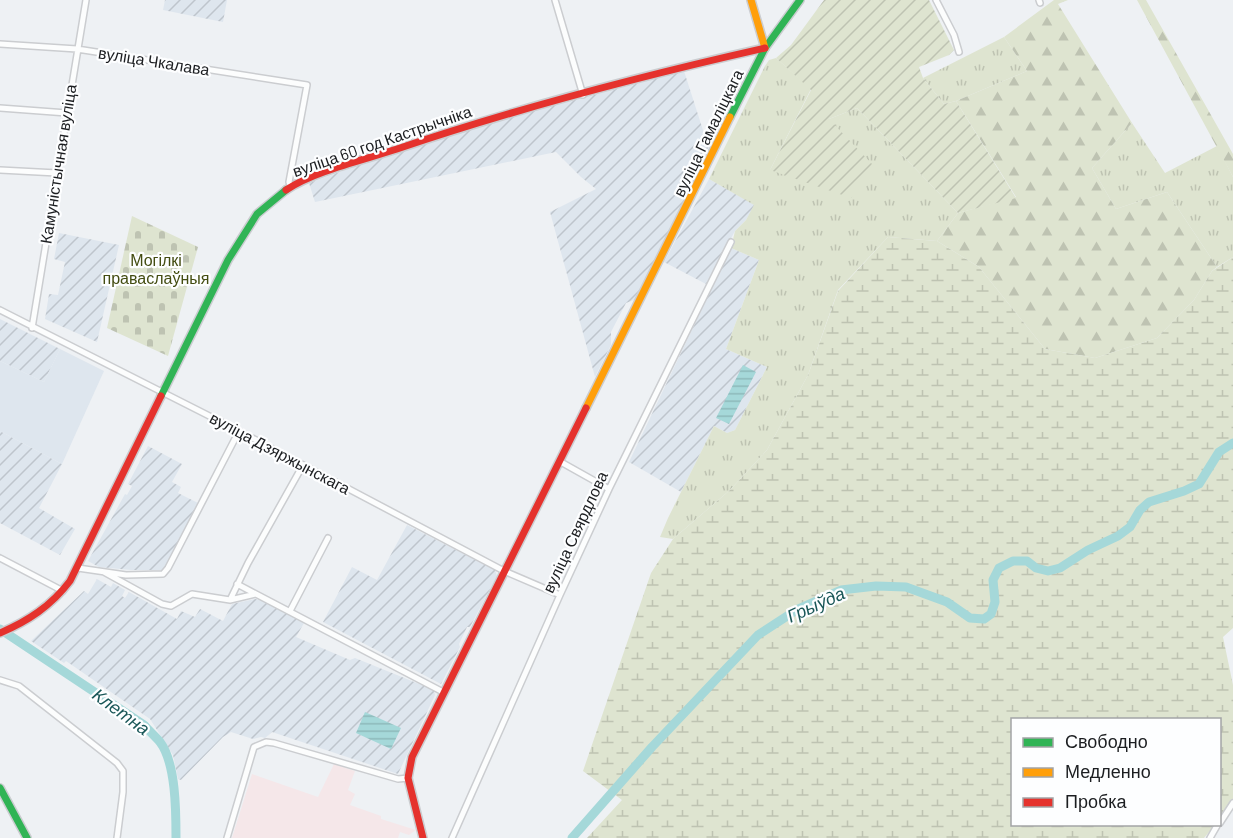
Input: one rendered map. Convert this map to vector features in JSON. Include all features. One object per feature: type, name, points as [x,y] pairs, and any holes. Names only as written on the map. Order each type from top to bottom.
[{"type":"street","name":"Камуністычная вуліца","points":[[32,327],[86,0]]},
{"type":"street","points":[[555,0],[583,95]]},
{"type":"street","points":[[751,0],[765,48]]},
{"type":"street","name":"вуліца Гамаліцкага","points":[[559,461],[765,48],[800,0]]},
{"type":"street","points":[[936,0],[954,35],[959,52]]},
{"type":"street","name":"вуліца Чкалава","points":[[0,44],[77,49],[307,85],[289,182],[291,187]]},
{"type":"street","name":"вуліца 60 год Кастрычніка","points":[[0,633],[38,615],[63,591],[78,568],[228,260],[257,214],[272,200],[291,187],[474,123],[686,66],[765,48]]},
{"type":"street","points":[[0,108],[67,113]]},
{"type":"street","points":[[0,170],[57,173]]},
{"type":"street","name":"вуліца Свярдлова","points":[[452,838],[609,489],[731,242]]},
{"type":"street","name":"вуліца Дзяржынскага","points":[[0,310],[239,431],[504,571],[560,595]]},
{"type":"street","points":[[78,568],[126,576],[163,574],[239,431]]},
{"type":"street","points":[[423,838],[408,778],[412,757],[559,461],[609,489]]},
{"type":"street","points":[[230,600],[303,465]]},
{"type":"street","points":[[290,611],[327,538]]},
{"type":"street","points":[[0,558],[63,591]]},
{"type":"street","points":[[105,572],[162,604],[171,606],[192,594],[230,600],[256,594]]},
{"type":"street","points":[[237,585],[443,692]]},
{"type":"street","points":[[0,680],[19,686],[117,763],[123,771],[123,792],[117,838]]},
{"type":"street","points":[[227,838],[254,747],[260,743],[274,743],[398,779],[408,778]]},
{"type":"street","points":[[0,788],[27,838]]},
{"type":"street","points":[[1230,812],[1233,803]]},
{"type":"shaded area","points":[[165,0],[227,0],[223,22],[163,10]]},
{"type":"shaded area","points":[[684,71],[710,152],[634,300],[626,303],[611,332],[611,345],[595,377],[550,212],[596,189],[556,152],[315,202],[309,183],[409,147],[462,130]]},
{"type":"shaded area","points":[[709,179],[755,205],[746,220],[735,231],[706,284],[664,262]]},
{"type":"shaded area","points":[[59,233],[119,245],[97,342],[45,319],[49,294],[58,295],[65,262],[54,259]]},
{"type":"shaded area","points":[[731,248],[759,260],[726,349],[767,367],[735,430],[727,433],[714,426],[681,492],[629,462]]},
{"type":"shaded area","points":[[0,319],[60,349],[44,382],[0,361]]},
{"type":"shaded area","points":[[60,349],[104,371],[62,464],[0,431],[0,361],[44,382]]},
{"type":"shaded area","points":[[0,431],[62,464],[39,508],[75,529],[60,555],[0,523]]},
{"type":"shaded area","points":[[148,446],[182,464],[172,482],[181,487],[178,493],[198,503],[164,570],[99,567],[88,561],[125,494],[127,495],[132,486],[128,484]]},
{"type":"shaded area","points":[[407,525],[495,570],[497,576],[470,627],[467,627],[459,644],[460,647],[441,684],[323,622],[352,567],[377,580]]},
{"type":"shaded area","points":[[97,579],[111,587],[113,583],[125,590],[122,596],[125,598],[129,592],[177,619],[181,611],[195,617],[200,609],[223,621],[232,604],[255,599],[261,600],[304,623],[296,637],[350,660],[355,658],[434,690],[435,695],[398,774],[272,732],[265,738],[253,739],[231,732],[223,737],[181,780],[178,779],[173,755],[150,719],[66,661],[64,663],[31,641],[84,591],[88,594]]},
{"type":"shaded area","points":[[334,764],[355,771],[348,790],[355,794],[350,805],[381,816],[381,819],[416,830],[409,835],[400,832],[398,838],[232,838],[252,774],[318,797]]},
{"type":"green space","points":[[824,0],[929,0],[954,50],[949,55],[919,67],[923,78],[944,104],[956,101],[1016,198],[958,213],[857,108],[829,119],[872,164],[851,198],[770,170],[811,90],[776,58],[791,45]]},
{"type":"green space","points":[[1054,0],[1068,0],[1058,4],[1132,123],[1092,168],[1116,209],[1167,192],[1217,267],[1212,271],[1194,300],[1157,338],[1095,358],[1045,349],[979,267],[937,241],[958,213],[1016,197],[956,101],[1027,71],[1004,37]]},
{"type":"green space","points":[[1137,0],[1146,0],[1233,154],[1233,177]]},
{"type":"green space","points":[[1004,37],[1027,71],[944,104],[923,78]]},
{"type":"green space","points":[[776,58],[811,89],[770,170],[829,119],[857,108],[958,213],[937,241],[888,237],[838,290],[808,375],[767,450],[730,490],[673,539],[660,537],[714,426],[727,433],[735,430],[767,367],[726,349],[759,260],[731,248],[735,231],[746,220],[754,205],[709,179],[765,66],[769,60]]},
{"type":"green space","points":[[1132,123],[1165,173],[1217,146],[1233,177],[1233,257],[1217,267],[1167,192],[1116,209],[1092,168]]},
{"type":"green space","name":"Могілкі праваслаўныя","points":[[132,216],[198,247],[168,356],[107,328]]},
{"type":"green space","points":[[888,237],[937,241],[979,267],[1045,349],[1095,358],[1157,338],[1194,300],[1212,271],[1233,257],[1233,628],[1223,637],[1233,685],[1233,801],[1221,817],[1221,718],[1011,718],[1011,826],[1214,826],[1204,838],[587,838],[622,800],[583,771],[651,573],[673,539],[730,490],[767,450],[808,375],[838,291]]},
{"type":"water","points":[[743,365],[756,372],[729,424],[716,418]]},
{"type":"water","points":[[365,712],[401,728],[391,749],[356,733]]},
{"type":"waterway","name":"Грыўда","points":[[572,838],[652,747],[758,635],[798,609],[841,590],[876,586],[906,587],[947,602],[970,618],[984,619],[991,614],[995,602],[993,580],[999,568],[1013,561],[1027,561],[1036,568],[1048,571],[1060,568],[1088,550],[1118,536],[1130,527],[1140,510],[1149,502],[1199,484],[1219,452],[1233,443]]},
{"type":"waterway","name":"Клетна","points":[[0,629],[144,725],[160,742],[172,775],[176,838]]},
{"type":"traffic: fast","points":[[730,117],[765,48],[800,0]]},
{"type":"traffic: fast","points":[[161,396],[228,260],[257,214],[286,190]]},
{"type":"traffic: fast","points":[[0,788],[27,838]]},
{"type":"traffic: slow","points":[[751,0],[765,48]]},
{"type":"traffic: slow","points":[[586,408],[730,117]]},
{"type":"traffic: jam","points":[[286,190],[325,172],[534,106],[626,81],[765,48]]},
{"type":"traffic: jam","points":[[0,633],[38,612],[70,581],[161,396]]},
{"type":"traffic: jam","points":[[423,838],[408,778],[412,757],[586,408]]}]
